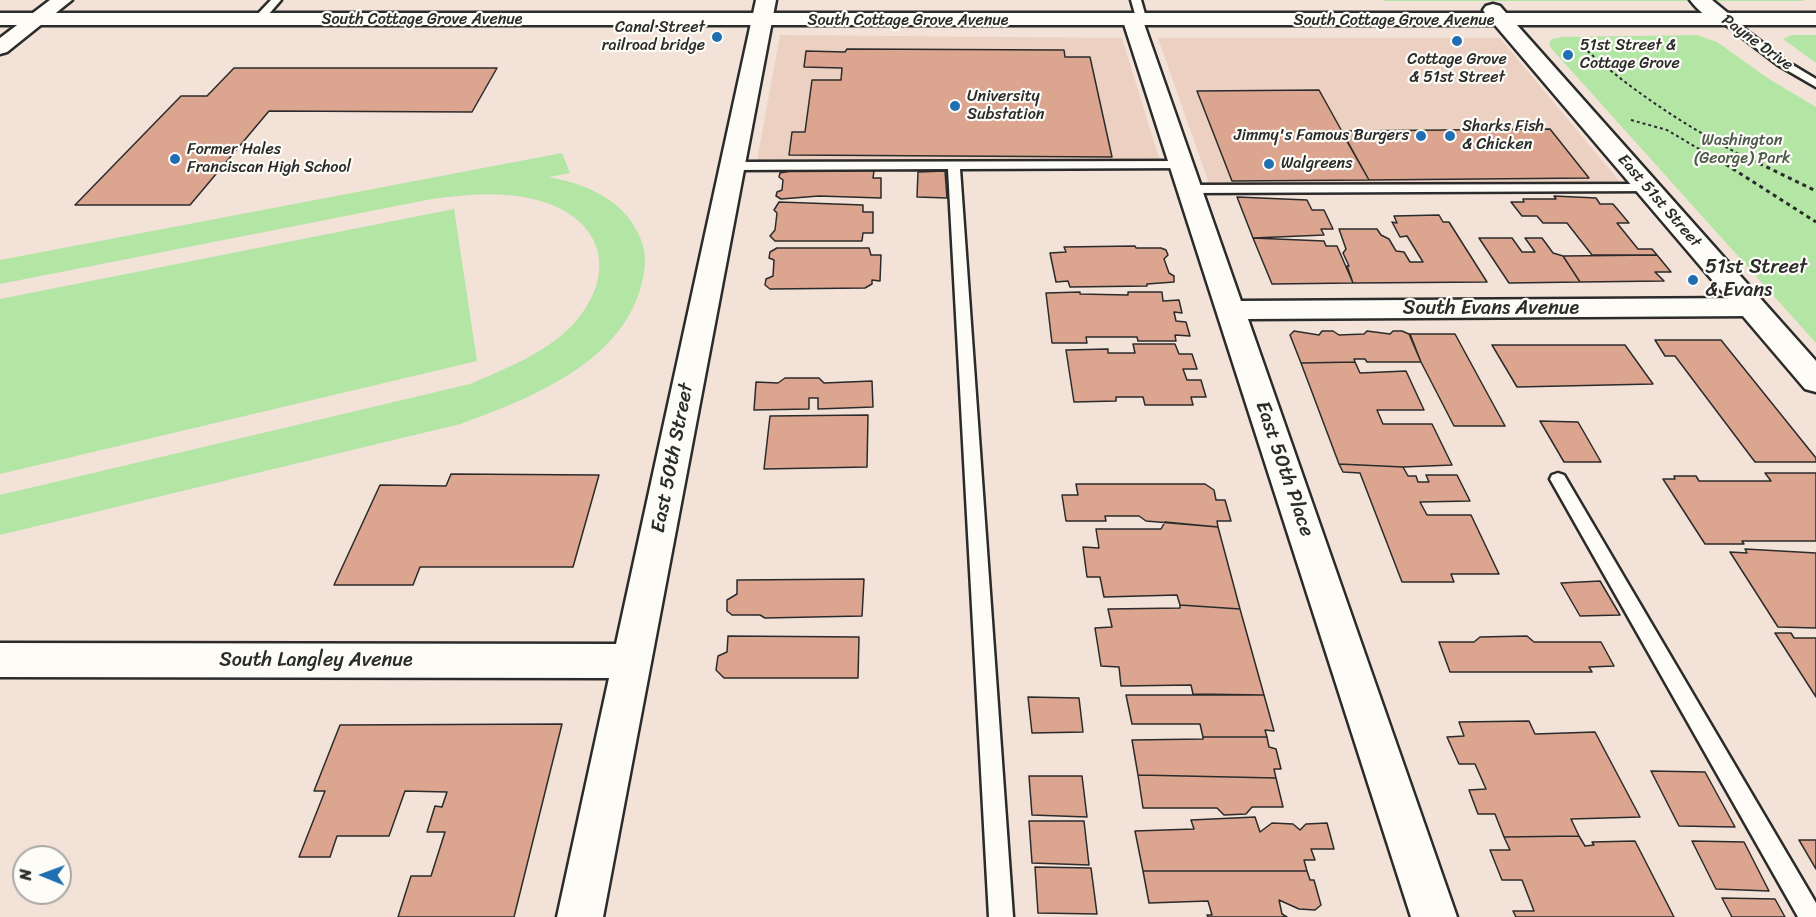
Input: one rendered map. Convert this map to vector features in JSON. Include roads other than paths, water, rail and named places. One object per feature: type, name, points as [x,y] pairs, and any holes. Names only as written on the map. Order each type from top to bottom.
[{"type":"street","points":[[0,48],[62,0]]},
{"type":"street","name":"East 51st Street","points":[[1484,0],[1816,381]]},
{"type":"street","name":"Payne Drive","points":[[1700,0],[1725,19]]},
{"type":"street","name":"South Cottage Grove Avenue","points":[[0,19],[258,20],[764,10],[1502,21],[1816,20]]},
{"type":"street","name":"East 50th Street","points":[[580,917],[764,10]]},
{"type":"street","name":"East 50th Place","points":[[1137,14],[1186,177],[1434,917]]},
{"type":"street","name":"South Evans Avenue","points":[[1231,310],[1752,307]]},
{"type":"street","name":"South Langley Avenue","points":[[0,660],[632,661]]},
{"type":"lane","points":[[258,20],[276,0]]},
{"type":"lane","name":"Payne Drive","points":[[1725,19],[1782,63],[1816,84]]},
{"type":"lane","points":[[732,166],[954,166],[1186,177],[1648,188]]},
{"type":"lane","points":[[954,166],[1000,917]]},
{"type":"lane","points":[[1558,479],[1811,917]]},
{"type":"place","name":"Canal Street railroad bridge","points":[[717,37]]},
{"type":"place","name":"Cottage Grove & 51st Street","points":[[1457,41]]},
{"type":"place","name":"51st Street & Cottage Grove","points":[[1568,55]]},
{"type":"place","name":"University Substation","points":[[955,106]]},
{"type":"place","name":"Jimmy's Famous Burgers","points":[[1421,136]]},
{"type":"place","name":"Sharks Fish & Chicken","points":[[1450,136]]},
{"type":"place","name":"Former Hales Franciscan High School","points":[[175,159]]},
{"type":"place","name":"Walgreens","points":[[1269,164]]},
{"type":"place","name":"51st Street & Evans","points":[[1693,280]]},
{"type":"park label","name":"Washington (George) Park","points":[[1742,150]]}]
